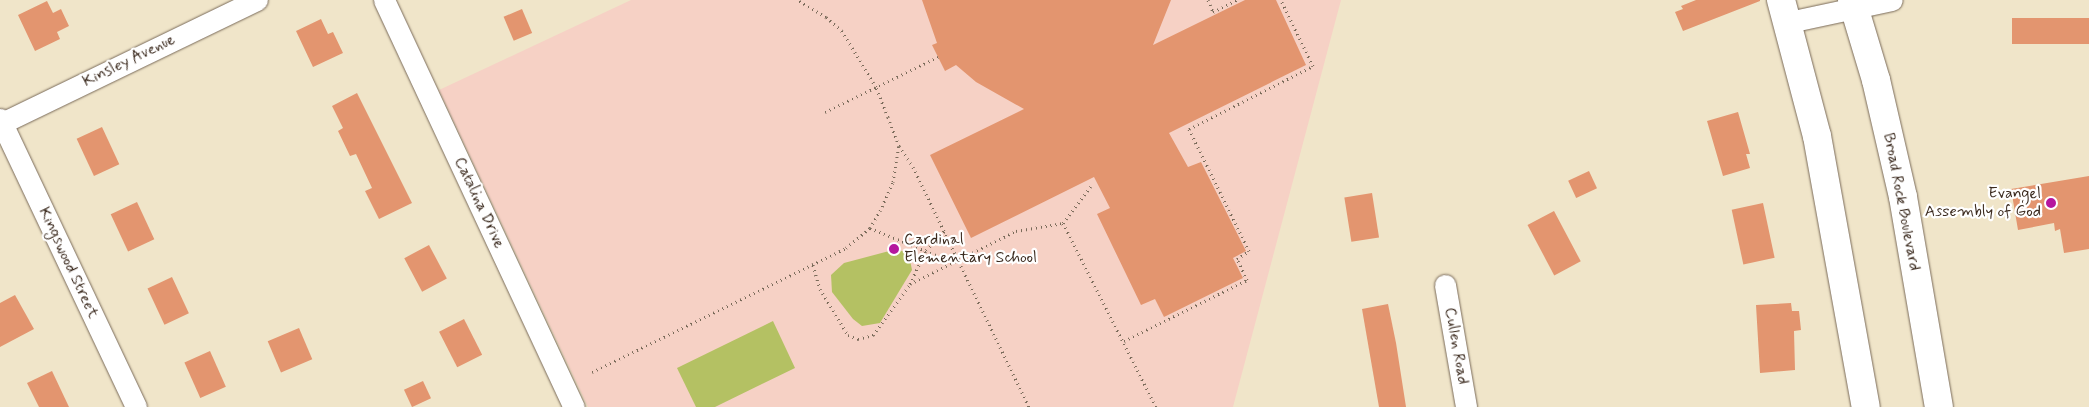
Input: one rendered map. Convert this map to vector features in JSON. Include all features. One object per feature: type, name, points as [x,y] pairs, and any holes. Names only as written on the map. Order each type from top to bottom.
[{"type":"main road","name":"Broad Rock Boulevard","points":[[1853,4],[1876,80],[1903,197],[1938,407]]},
{"type":"main road","points":[[1785,11],[1817,136],[1866,407]]},
{"type":"street","name":"Kinsley Avenue","points":[[1,121],[257,0]]},
{"type":"street","name":"Catalina Drive","points":[[384,0],[574,407]]},
{"type":"street","points":[[1785,11],[1892,0]]},
{"type":"street","name":"Kingswood Street","points":[[1,121],[136,407]]},
{"type":"street","name":"Cullen Road","points":[[1445,285],[1466,407]]},
{"type":"path","points":[[798,0],[821,13],[842,32],[876,87],[899,146],[913,167],[959,259],[1029,407]]},
{"type":"path","points":[[1208,0],[1213,12],[1236,0]]},
{"type":"path","points":[[1124,341],[1247,280],[1237,260],[1249,251],[1189,129],[1313,66],[1282,0]]},
{"type":"path","points":[[825,112],[938,57]]},
{"type":"path","points":[[592,372],[846,248],[870,228],[892,182],[899,146]]},
{"type":"path","points":[[910,284],[1016,231],[1063,222],[1091,186]]},
{"type":"path","points":[[1063,222],[1156,407]]},
{"type":"path","points":[[870,228],[953,262]]},
{"type":"path","points":[[812,265],[820,290],[848,335],[858,339],[873,336],[910,284],[926,250],[944,230]]},
{"type":"shaded area","name":"Cardinal Elementary School","points":[[631,0],[1341,0],[1233,407],[588,407],[439,90]]},
{"type":"green space","points":[[893,250],[903,251],[909,255],[912,270],[880,323],[862,326],[853,319],[832,292],[831,275],[844,263]]},
{"type":"green space","points":[[773,321],[795,368],[715,407],[696,407],[677,368]]},
{"type":"building","points":[[922,0],[1171,0],[1153,45],[1245,0],[1276,0],[1306,65],[1169,133],[1188,167],[1201,162],[1246,251],[1233,258],[1243,278],[1164,317],[1155,299],[1141,305],[1097,214],[1110,208],[1094,177],[971,238],[930,155],[1024,109],[976,82],[956,65],[945,71],[932,45],[937,43]]},
{"type":"building","points":[[1696,0],[1760,1],[1683,31],[1675,12],[1683,9],[1681,6]]},
{"type":"building","points":[[47,1],[53,13],[61,9],[69,26],[57,32],[60,39],[35,51],[18,15]]},
{"type":"building","points":[[522,9],[532,33],[514,41],[504,17]]},
{"type":"building","points":[[2012,18],[2089,18],[2089,44],[2012,44]]},
{"type":"building","points":[[321,19],[328,34],[333,32],[343,53],[313,67],[296,31]]},
{"type":"building","points":[[357,93],[412,203],[379,219],[365,191],[372,188],[356,154],[350,156],[338,131],[343,128],[332,106]]},
{"type":"building","points":[[1738,112],[1750,154],[1746,154],[1750,168],[1723,176],[1707,121]]},
{"type":"building","points":[[102,127],[119,164],[94,176],[77,139]]},
{"type":"building","points":[[1589,171],[1597,188],[1576,198],[1568,181]]},
{"type":"building","name":"Evangel Assembly of God","points":[[2089,176],[2089,249],[2064,253],[2060,229],[2055,231],[2054,223],[2018,230],[2011,189]]},
{"type":"building","points":[[1372,193],[1379,237],[1351,242],[1344,197]]},
{"type":"building","points":[[137,202],[154,239],[128,251],[111,214]]},
{"type":"building","points":[[1763,203],[1775,258],[1743,264],[1732,210]]},
{"type":"building","points":[[1554,211],[1581,261],[1554,275],[1528,225]]},
{"type":"building","points":[[429,245],[447,279],[422,292],[404,258]]},
{"type":"building","points":[[172,277],[189,313],[164,325],[148,288]]},
{"type":"building","points":[[15,295],[34,329],[0,347],[0,303]]},
{"type":"building","points":[[1791,303],[1792,311],[1799,311],[1801,330],[1794,331],[1795,370],[1760,373],[1756,305]]},
{"type":"building","points":[[1388,304],[1406,407],[1379,407],[1362,309]]},
{"type":"building","points":[[464,319],[482,355],[457,367],[439,332]]},
{"type":"building","points":[[299,328],[312,359],[281,373],[268,341]]},
{"type":"building","points":[[210,351],[226,387],[200,398],[184,362]]},
{"type":"building","points":[[52,371],[69,407],[39,407],[27,383]]},
{"type":"building","points":[[423,381],[431,398],[412,407],[404,390]]},
{"type":"place","name":"Evangel Assembly of God","points":[[2051,203]]},
{"type":"place","name":"Cardinal Elementary School","points":[[894,249]]}]
